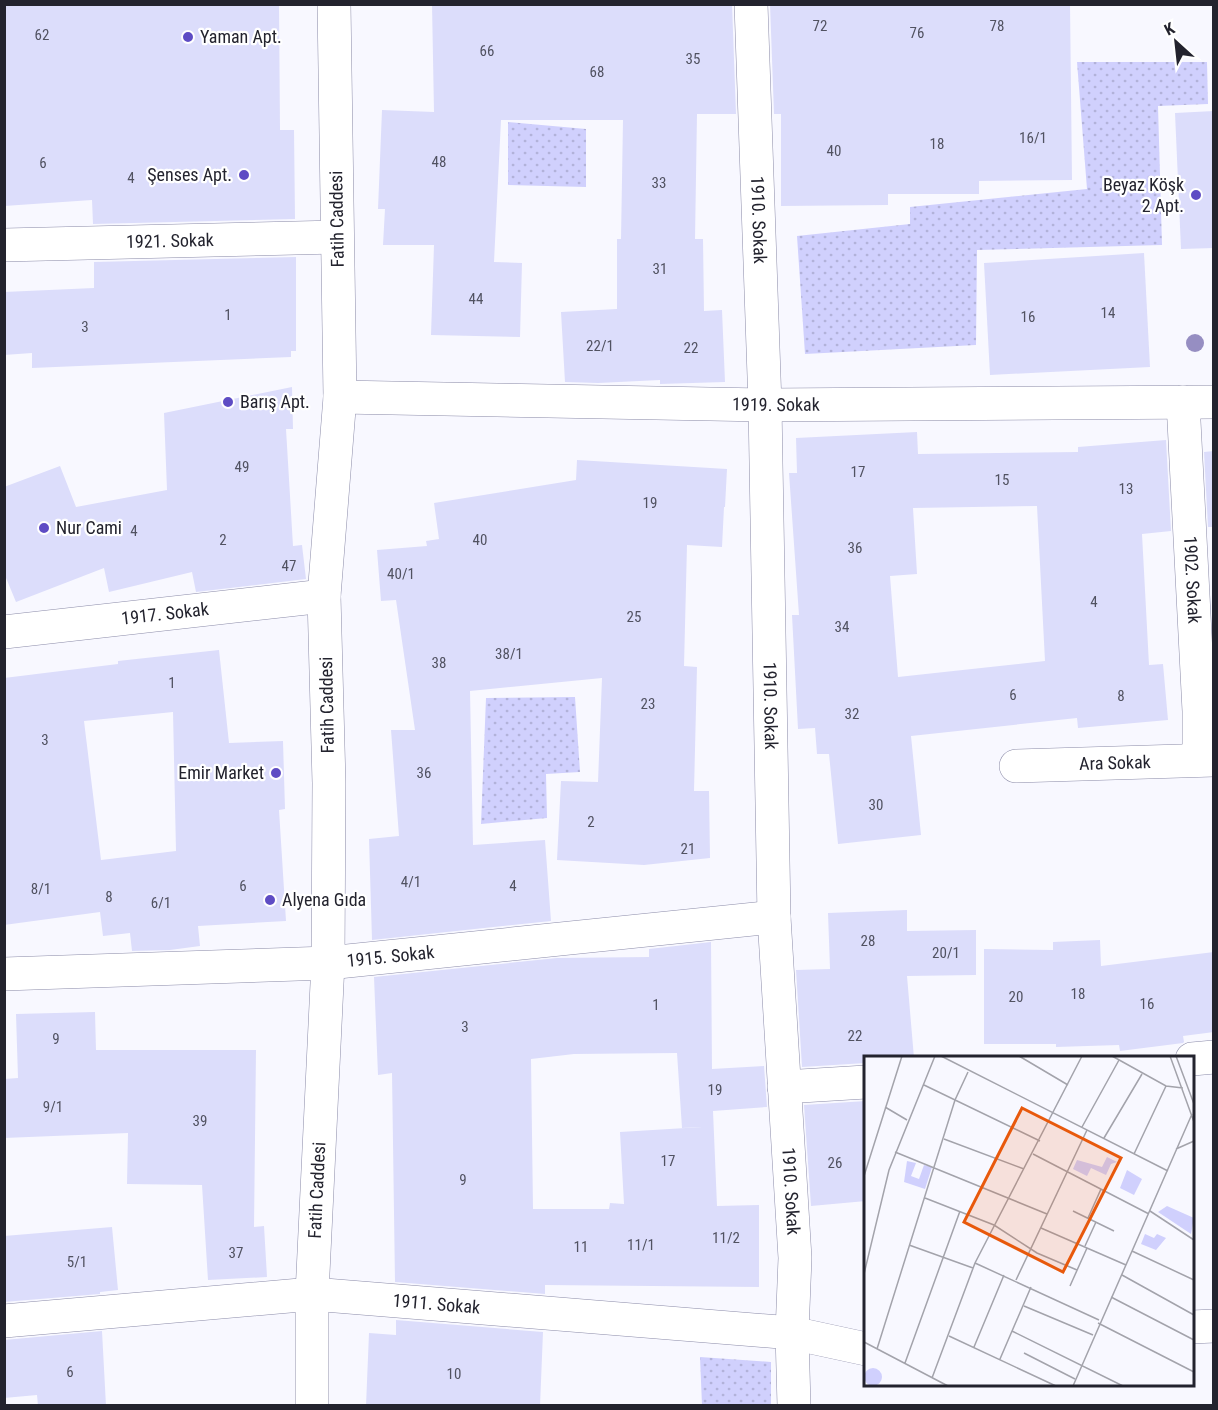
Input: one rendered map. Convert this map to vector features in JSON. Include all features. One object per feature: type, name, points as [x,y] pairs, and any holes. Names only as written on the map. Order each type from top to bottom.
[{"type":"street","name":"Fatih Caddesi","points":[[312,1406],[312,1294],[328,963],[328,783],[324,596],[340,398],[334,4]]},
{"type":"street","name":"1910. Sokak","points":[[752,4],[765,405],[774,917],[795,1258],[792,1333],[794,1406]]},
{"type":"street","name":"1921. Sokak","points":[[4,245],[337,237]]},
{"type":"street","name":"1919. Sokak","points":[[340,398],[765,405],[1198,402]]},
{"type":"street","name":"1902. Sokak","points":[[1198,402],[1199,711],[1206,760]]},
{"type":"street","name":"1917. Sokak","points":[[4,632],[324,596]]},
{"type":"street","name":"Ara Sokak","points":[[1017,766],[1206,760]]},
{"type":"street","name":"1915. Sokak","points":[[4,974],[328,963],[774,917]]},
{"type":"street","points":[[1194,1059],[1214,1057]]},
{"type":"street","points":[[784,1087],[864,1082]]},
{"type":"street","name":"1911. Sokak","points":[[4,1321],[312,1294],[792,1333],[864,1349]]},
{"type":"street","points":[[1194,1328],[1214,1326]]},
{"type":"shaded area","points":[[1077,62],[1207,62],[1208,104],[1158,106],[1162,245],[977,250],[976,345],[805,354],[797,236],[910,224],[910,207],[1087,189]]},
{"type":"shaded area","points":[[508,122],[586,129],[586,187],[508,185]]},
{"type":"shaded area","points":[[575,697],[580,772],[546,774],[547,818],[481,824],[486,698]]},
{"type":"shaded area","points":[[700,1357],[771,1362],[771,1405],[702,1405]]},
{"type":"building","points":[[4,4],[279,4],[280,130],[294,130],[295,219],[93,224],[92,200],[4,206]]},
{"type":"building","points":[[432,4],[732,4],[736,114],[697,114],[695,239],[703,239],[704,311],[722,310],[725,382],[660,384],[660,380],[565,382],[561,312],[617,309],[617,239],[621,239],[623,120],[501,120],[494,262],[522,263],[520,337],[431,335],[434,245],[383,245],[385,209],[378,209],[382,110],[434,112]]},
{"type":"building","points":[[770,4],[1070,4],[1072,180],[979,181],[979,194],[888,194],[888,205],[781,206],[781,114],[774,114]]},
{"type":"building","name":"Beyaz Köşk 2 Apt.","points":[[1214,111],[1214,248],[1181,249],[1175,113]]},
{"type":"building","points":[[1144,253],[1150,367],[990,375],[984,263]]},
{"type":"building","points":[[296,257],[296,351],[291,351],[291,357],[32,368],[32,353],[4,355],[4,292],[94,288],[94,262]]},
{"type":"building","points":[[292,387],[293,429],[286,429],[293,546],[302,545],[306,579],[196,592],[192,572],[109,592],[104,568],[16,602],[4,573],[4,487],[60,466],[76,507],[167,490],[164,413]]},
{"type":"building","points":[[917,432],[918,454],[1078,452],[1078,447],[1166,440],[1171,531],[1142,534],[1149,665],[1163,664],[1168,720],[1078,728],[1077,718],[911,736],[921,835],[838,844],[829,754],[817,754],[815,728],[798,729],[792,615],[799,615],[789,473],[797,473],[796,438]],"holes":[[[1037,506],[1045,661],[898,677],[890,576],[917,574],[913,508]]]},
{"type":"building","points":[[1214,451],[1214,527],[1208,527],[1204,452]]},
{"type":"building","points":[[577,460],[727,469],[722,547],[687,545],[684,666],[697,667],[694,791],[709,791],[710,858],[644,865],[557,860],[561,781],[598,782],[602,678],[470,691],[473,845],[545,840],[551,921],[372,940],[369,839],[399,836],[391,730],[415,730],[396,600],[381,601],[377,550],[427,546],[426,541],[439,539],[434,503],[576,480]]},
{"type":"building","points":[[219,650],[229,743],[283,741],[285,809],[279,810],[286,921],[198,926],[200,946],[132,951],[130,933],[103,936],[100,912],[4,925],[4,678],[118,664],[118,661]],"holes":[[[173,712],[176,851],[101,860],[84,721]]]},
{"type":"building","points":[[907,910],[907,931],[976,930],[976,975],[907,976],[914,1056],[864,1056],[864,1063],[802,1067],[796,970],[830,969],[828,913]]},
{"type":"building","points":[[1100,940],[1101,966],[1214,952],[1214,1032],[1183,1036],[1183,1043],[1120,1051],[1119,1045],[1056,1047],[1056,1044],[984,1044],[984,949],[1053,950],[1053,942]]},
{"type":"building","points":[[711,942],[712,1069],[764,1066],[767,1107],[713,1111],[717,1206],[759,1205],[759,1287],[545,1285],[545,1294],[395,1282],[392,1073],[378,1075],[374,977],[557,958],[649,957],[649,949]],"holes":[[[677,1053],[682,1128],[702,1127],[620,1132],[624,1204],[610,1203],[609,1209],[533,1209],[531,1059],[574,1054]]]},
{"type":"building","points":[[95,1012],[96,1050],[256,1050],[254,1227],[264,1226],[267,1277],[208,1280],[202,1185],[127,1184],[128,1133],[4,1138],[4,1079],[18,1078],[16,1014]]},
{"type":"building","points":[[864,1101],[864,1201],[811,1206],[804,1105]]},
{"type":"building","points":[[112,1227],[118,1290],[100,1292],[100,1294],[4,1302],[4,1236]]},
{"type":"building","points":[[396,1320],[543,1332],[540,1406],[366,1406],[369,1333],[396,1335]]},
{"type":"building","points":[[102,1331],[106,1406],[38,1406],[37,1395],[4,1398],[4,1340]]},
{"type":"place","name":"Yaman Apt.","points":[[188,37]]},
{"type":"place","name":"Şenses Apt.","points":[[244,175]]},
{"type":"place","name":"Beyaz Köşk 2 Apt.","points":[[1196,195]]},
{"type":"place","name":"Barış Apt.","points":[[228,402]]},
{"type":"place","name":"Nur Cami","points":[[44,528]]},
{"type":"place","name":"Emir Market","points":[[276,773]]},
{"type":"place","name":"Alyena Gıda","points":[[270,900]]}]
